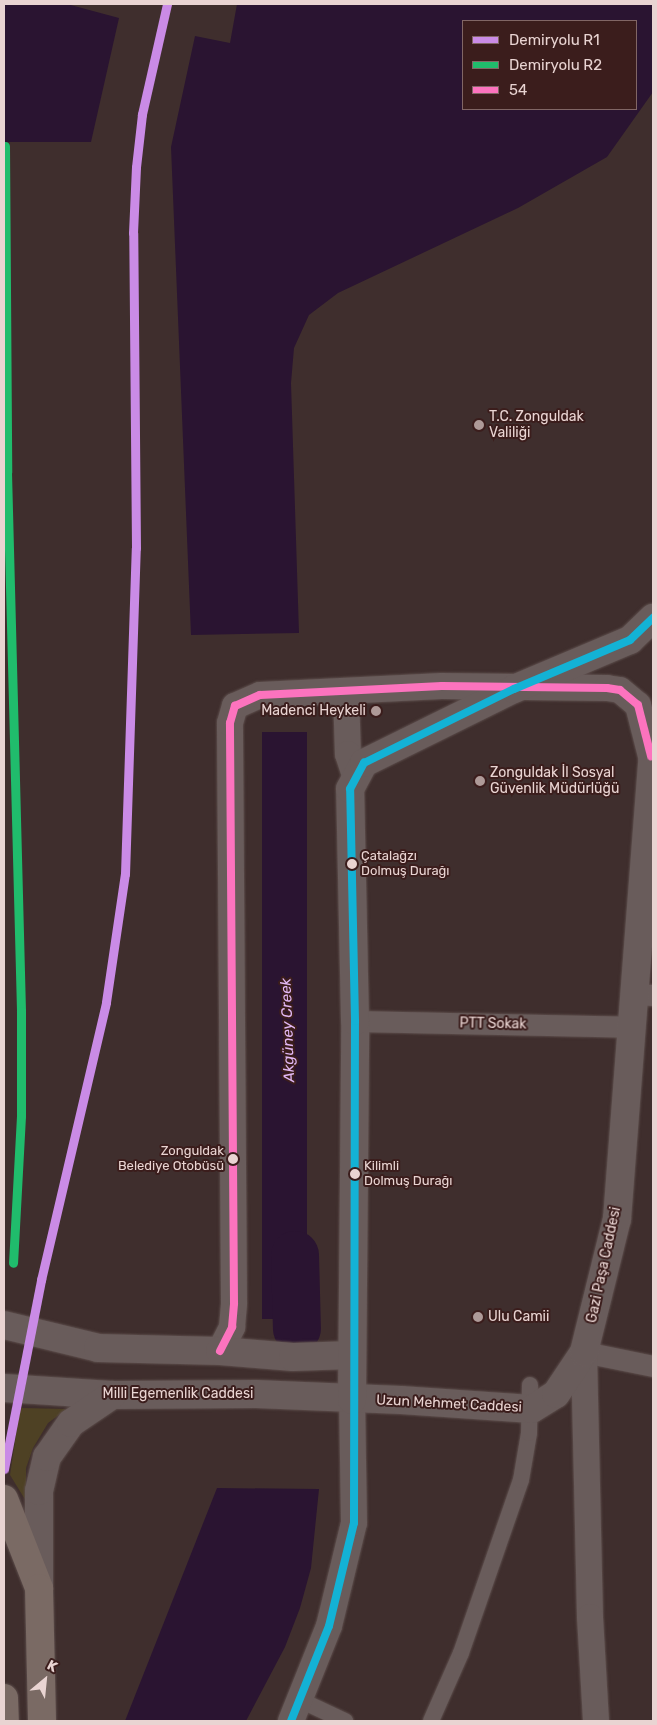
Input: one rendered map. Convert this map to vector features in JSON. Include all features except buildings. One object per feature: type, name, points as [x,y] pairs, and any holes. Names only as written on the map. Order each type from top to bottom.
[{"type":"highway","points":[[4,1499],[39,1588],[42,1721]]},
{"type":"highway","points":[[4,1698],[5,1721]]},
{"type":"main road","points":[[352,1400],[355,1021],[350,790],[364,763],[514,688],[630,640],[653,618]]},
{"type":"main road","name":"Gazi Paşa Caddesi","points":[[584,1352],[617,1219],[630,1027],[643,994],[652,752]]},
{"type":"main road","points":[[4,1307],[54,1336],[98,1348]]},
{"type":"main road","points":[[4,1325],[98,1348],[220,1351],[293,1357],[352,1355]]},
{"type":"main road","name":"Uzun Mehmet Caddesi","points":[[352,1400],[530,1397],[556,1394],[584,1352]]},
{"type":"main road","name":"Milli Egemenlik Caddesi","points":[[4,1388],[112,1395],[192,1396],[256,1394],[352,1400]]},
{"type":"main road","points":[[39,1588],[39,1491],[47,1457],[71,1423],[112,1395]]},
{"type":"street","points":[[220,1351],[232,1327],[234,1303],[230,723],[235,706],[260,695],[319,694],[442,686],[620,690],[638,705],[652,752]]},
{"type":"street","points":[[346,692],[348,754],[356,778]]},
{"type":"street","name":"PTT Sokak","points":[[355,1021],[630,1027]]},
{"type":"street","points":[[584,1352],[653,1366]]},
{"type":"street","name":"Gazi Paşa Caddesi","points":[[584,1352],[590,1616],[596,1721]]},
{"type":"street","points":[[431,1721],[461,1653],[521,1480],[530,1397]]},
{"type":"street","points":[[345,1721],[296,1711],[329,1626],[354,1523],[352,1400]]},
{"type":"shaded area","points":[[20,1408],[67,1409],[48,1423],[33,1448],[26,1468],[26,1501],[10,1475]]},
{"type":"water","points":[[4,4],[67,4],[119,18],[91,142],[4,142]]},
{"type":"water","points":[[237,4],[653,4],[653,92],[607,157],[518,208],[338,293],[309,315],[294,348],[291,383],[299,633],[191,635],[171,147],[195,36],[230,43]]},
{"type":"water","points":[[262,732],[307,732],[307,1319],[262,1319]]},
{"type":"water","points":[[217,1488],[319,1489],[311,1568],[300,1608],[285,1647],[246,1721],[125,1721]]},
{"type":"waterway","name":"Akgüney Creek","points":[[295,1255],[297,1329]]},
{"type":"rail line","name":"R1","points":[[4,1469],[41,1280],[106,1002],[125,874],[136,548],[133,233],[136,167],[142,114],[167,4]]},
{"type":"rail line","name":"R2","points":[[5,146],[7,472],[21,1011],[21,1116],[13,1263]]},
{"type":"transit line","points":[[291,1721],[329,1626],[354,1523],[355,1021],[350,789],[364,763],[514,689],[630,640],[653,618]]},
{"type":"transit line","name":"54","points":[[220,1351],[232,1327],[234,1303],[230,723],[235,706],[260,695],[442,686],[607,688],[620,690],[638,705],[651,756]]},
{"type":"place","name":"T.C. Zonguldak Valiliği","points":[[479,425]]},
{"type":"place","name":"Madenci Heykeli","points":[[376,711]]},
{"type":"place","name":"Zonguldak İl Sosyal Güvenlik Müdürlüğü","points":[[480,781]]},
{"type":"place","name":"Çatalağzı Dolmuş Durağı","points":[[352,864]]},
{"type":"place","name":"Zonguldak Belediye Otobüsü","points":[[233,1159]]},
{"type":"place","name":"Kilimli Dolmuş Durağı","points":[[355,1174]]},
{"type":"place","name":"Ulu Camii","points":[[478,1317]]}]
